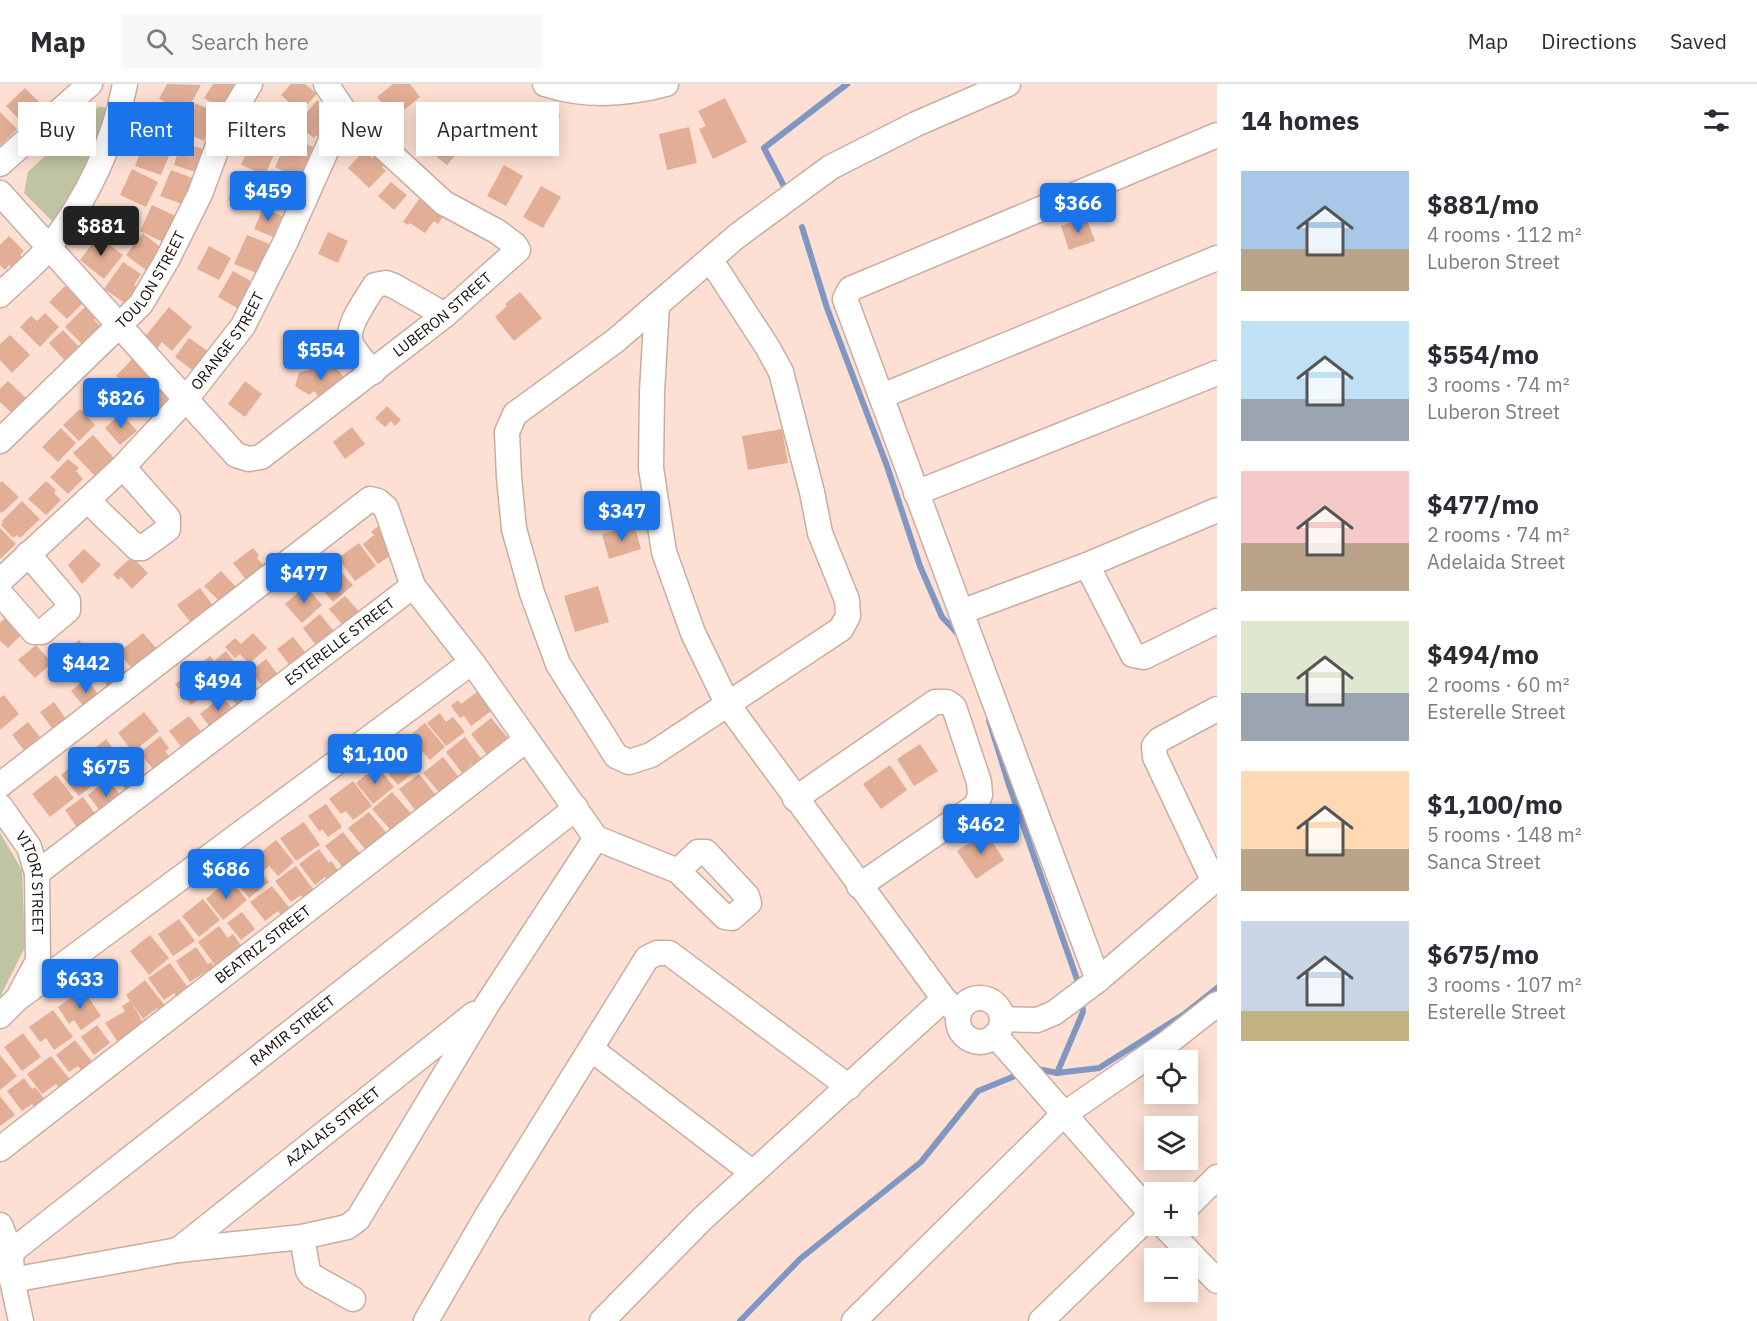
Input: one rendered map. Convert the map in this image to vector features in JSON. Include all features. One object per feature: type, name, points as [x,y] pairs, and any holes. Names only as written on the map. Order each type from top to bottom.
[{"type":"street","points":[[0,164],[90,84]]},
{"type":"street","points":[[0,295],[49,247],[93,180],[122,103],[125,84]]},
{"type":"street","name":"TOULON STREET","points":[[0,441],[141,304],[167,260],[200,194],[226,124],[250,84]]},
{"type":"street","name":"LUBERON STREET","points":[[326,84],[338,102]]},
{"type":"street","points":[[545,84],[584,93],[613,94],[641,91],[666,84]]},
{"type":"street","points":[[710,259],[781,372],[812,492],[820,533],[847,600],[848,616],[841,629],[728,705],[651,755],[629,762],[616,756],[558,664],[532,593],[514,529],[507,432],[515,414],[615,341],[710,259],[737,236],[831,167],[916,124],[1008,84]]},
{"type":"street","points":[[1094,983],[961,612],[845,299],[850,289],[1217,135]]},
{"type":"street","name":"ORANGE STREET","points":[[0,581],[123,467],[186,399],[243,326],[290,233],[324,156]]},
{"type":"street","name":"LUBERON STREET","points":[[0,193],[236,455],[249,459],[261,457],[373,372],[445,315],[518,250],[515,244],[498,232],[444,203],[393,156]]},
{"type":"street","points":[[882,396],[1217,258]]},
{"type":"street","points":[[373,372],[352,346],[349,337],[350,328],[375,285],[386,283],[394,286],[445,315]]},
{"type":"street","points":[[657,305],[651,468],[664,552],[693,633],[728,705],[859,886],[952,1007],[962,1032],[969,1038],[978,1041],[987,1040],[999,1027],[1037,1020],[1054,1013],[1094,983],[1215,879],[1155,757],[1154,746],[1160,740],[1217,709]]},
{"type":"street","points":[[916,494],[1217,373]]},
{"type":"street","points":[[87,500],[137,548],[142,548],[168,529],[168,518],[123,467]]},
{"type":"street","points":[[0,785],[370,499],[378,501],[386,508],[413,586],[472,662],[596,838],[678,871]]},
{"type":"street","points":[[961,612],[1087,564],[1217,510]]},
{"type":"street","points":[[0,593],[34,632],[38,633],[68,610],[68,601],[28,554]]},
{"type":"street","points":[[1087,564],[1133,655],[1144,657],[1217,621]]},
{"type":"street","name":"ESTERELLE STREET","points":[[37,873],[413,586]]},
{"type":"street","points":[[0,1016],[17,999],[472,662]]},
{"type":"street","points":[[795,799],[935,702],[947,702],[954,706],[979,782],[980,795],[976,806],[859,886]]},
{"type":"street","name":"BEATRIZ STREET","points":[[0,1149],[526,740]]},
{"type":"street","name":"VITORI STREET","points":[[0,806],[29,847],[37,873],[38,961],[17,999]]},
{"type":"street","name":"RAMIR STREET","points":[[11,1252],[576,808]]},
{"type":"street","points":[[12,1280],[178,1250],[302,1237],[347,1227],[358,1219],[488,1003],[596,838]]},
{"type":"street","points":[[426,1321],[488,1214],[647,958],[657,953],[669,953],[849,1087]]},
{"type":"street","points":[[602,1321],[702,1219],[849,1087],[952,1007],[963,1006],[978,998],[987,999],[1000,1010],[999,1027],[1015,1057],[1063,1115],[1144,1203]]},
{"type":"street","name":"AZALAIS STREET","points":[[178,1250],[488,1003]]},
{"type":"street","points":[[854,1321],[1063,1115],[1166,1044],[1217,1005]]},
{"type":"street","points":[[591,1049],[753,1173]]},
{"type":"street","points":[[1198,1196],[1217,1177]]},
{"type":"street","points":[[0,1225],[11,1252],[12,1280],[21,1321]]},
{"type":"street","points":[[1041,1321],[1144,1236]]},
{"type":"street","points":[[1174,1236],[1217,1281]]},
{"type":"street","points":[[302,1237],[308,1271],[312,1276],[353,1299]]},
{"type":"green space","points":[[104,107],[108,110],[108,131],[96,151],[96,109]]},
{"type":"green space","points":[[45,156],[93,156],[54,223],[24,193],[28,172]]},
{"type":"green space","points":[[0,833],[22,870],[25,947],[0,997]]},
{"type":"building","points":[[167,84],[201,85],[192,102],[165,102],[159,99]]},
{"type":"building","points":[[213,84],[233,84],[240,88],[231,102],[210,102],[204,98]]},
{"type":"building","points":[[291,84],[305,84],[317,94],[307,105],[307,102],[289,102],[281,95]]},
{"type":"building","points":[[393,84],[410,84],[420,97],[404,110],[404,102],[381,102],[377,97]]},
{"type":"building","points":[[25,88],[39,102],[18,102],[18,118],[6,106]]},
{"type":"building","points":[[725,98],[747,142],[713,159],[699,129],[706,126],[698,111]]},
{"type":"building","points":[[317,100],[320,102],[319,137],[316,135],[314,138],[307,133],[307,112]]},
{"type":"building","points":[[195,103],[206,108],[204,141],[194,136]]},
{"type":"building","points":[[0,112],[17,129],[0,146]]},
{"type":"building","points":[[689,127],[697,163],[667,170],[659,134]]},
{"type":"building","points":[[307,144],[313,147],[308,158],[312,160],[299,178],[275,167],[280,156],[307,156]]},
{"type":"building","points":[[194,146],[203,149],[195,172],[174,165],[177,156],[194,156]]},
{"type":"building","points":[[139,156],[169,156],[161,175],[135,166]]},
{"type":"building","points":[[245,156],[273,156],[265,175],[241,165]]},
{"type":"building","points":[[359,156],[372,158],[374,156],[386,171],[369,188],[348,168]]},
{"type":"building","points":[[436,156],[455,156],[447,165]]},
{"type":"building","points":[[504,165],[523,176],[506,206],[487,196]]},
{"type":"building","points":[[132,169],[158,182],[146,207],[120,195]]},
{"type":"building","points":[[171,170],[195,179],[190,201],[184,198],[182,204],[160,196]]},
{"type":"building","points":[[239,172],[266,182],[255,209],[228,199]]},
{"type":"building","points":[[391,182],[407,195],[394,210],[378,196]]},
{"type":"building","points":[[541,186],[561,197],[543,228],[523,217]]},
{"type":"building","points":[[419,199],[443,216],[438,224],[434,221],[425,233],[410,223],[408,225],[403,222]]},
{"type":"building","points":[[152,205],[182,219],[177,229],[171,226],[163,242],[140,231]]},
{"type":"building","points":[[263,208],[282,216],[273,237],[254,229]]},
{"type":"building","points":[[1086,217],[1095,241],[1069,250],[1061,226]]},
{"type":"building","points":[[328,232],[348,241],[338,263],[318,254]]},
{"type":"building","points":[[143,233],[160,247],[155,253],[165,256],[151,265],[147,271],[126,255]]},
{"type":"building","points":[[247,235],[272,245],[259,274],[234,264]]},
{"type":"building","points":[[9,236],[24,251],[20,255],[25,260],[14,270],[9,265],[5,270],[0,265],[0,245]]},
{"type":"building","points":[[98,236],[123,255],[104,279],[80,260]]},
{"type":"building","points":[[209,246],[231,258],[219,280],[197,269]]},
{"type":"building","points":[[123,262],[141,274],[134,285],[139,289],[128,305],[104,289]]},
{"type":"building","points":[[233,271],[254,283],[244,312],[218,297]]},
{"type":"building","points":[[65,286],[83,303],[67,319],[49,302]]},
{"type":"building","points":[[520,292],[542,318],[514,341],[495,317],[507,306],[505,304]]},
{"type":"building","points":[[86,306],[96,317],[94,320],[103,329],[85,347],[65,327]]},
{"type":"building","points":[[169,307],[192,327],[172,351],[162,342],[156,350],[143,339]]},
{"type":"building","points":[[45,313],[59,327],[40,347],[20,327],[31,316],[37,321]]},
{"type":"building","points":[[63,330],[81,349],[67,363],[49,343]]},
{"type":"building","points":[[10,335],[30,355],[12,373],[0,360],[0,344]]},
{"type":"building","points":[[189,338],[209,352],[195,372],[175,357]]},
{"type":"building","points":[[136,355],[154,370],[134,392],[116,376]]},
{"type":"building","points":[[331,362],[348,382],[323,402],[314,391],[309,395],[295,386],[299,373]]},
{"type":"building","points":[[8,381],[27,399],[13,414],[0,402],[0,389]]},
{"type":"building","points":[[245,381],[262,394],[245,417],[228,404]]},
{"type":"building","points":[[153,383],[170,400],[153,416],[137,400]]},
{"type":"building","points":[[387,406],[401,420],[395,426],[391,421],[385,427],[375,418]]},
{"type":"building","points":[[80,409],[95,425],[79,441],[63,425]]},
{"type":"building","points":[[121,413],[137,431],[120,445],[105,428]]},
{"type":"building","points":[[352,427],[365,444],[345,459],[333,442]]},
{"type":"building","points":[[61,428],[76,443],[58,462],[42,447]]},
{"type":"building","points":[[782,429],[788,463],[748,470],[742,436]]},
{"type":"building","points":[[93,435],[114,458],[95,476],[73,453]]},
{"type":"building","points":[[68,459],[79,468],[76,471],[83,479],[68,494],[50,477]]},
{"type":"building","points":[[2,481],[19,497],[2,513],[0,511],[0,483]]},
{"type":"building","points":[[46,481],[56,490],[54,493],[61,500],[46,515],[28,499]]},
{"type":"building","points":[[22,501],[40,519],[20,538],[17,535],[13,538],[1,525],[2,521]]},
{"type":"building","points":[[381,524],[398,550],[378,564],[363,544],[374,535],[371,532]]},
{"type":"building","points":[[634,524],[641,549],[609,559],[602,534]]},
{"type":"building","points":[[0,528],[16,544],[0,559]]},
{"type":"building","points":[[359,543],[376,566],[355,581],[338,558]]},
{"type":"building","points":[[253,548],[259,555],[257,558],[265,567],[247,581],[233,563]]},
{"type":"building","points":[[84,549],[101,565],[82,584],[68,565]]},
{"type":"building","points":[[132,557],[148,573],[132,589],[121,577],[118,580],[113,574]]},
{"type":"building","points":[[333,563],[353,585],[333,602],[314,580]]},
{"type":"building","points":[[221,571],[237,588],[221,603],[204,586]]},
{"type":"building","points":[[306,586],[322,605],[302,623],[285,604]]},
{"type":"building","points":[[598,586],[609,622],[575,632],[564,596]]},
{"type":"building","points":[[200,588],[213,606],[191,623],[177,605]]},
{"type":"building","points":[[345,596],[363,616],[347,630],[329,609]]},
{"type":"building","points":[[320,614],[336,634],[318,648],[303,628]]},
{"type":"building","points":[[7,616],[24,632],[8,648],[0,641],[0,623]]},
{"type":"building","points":[[143,633],[157,649],[136,674],[119,652]]},
{"type":"building","points":[[253,633],[267,648],[249,664],[240,654],[235,658],[225,647],[235,638],[241,644]]},
{"type":"building","points":[[293,637],[308,656],[292,668],[277,649]]},
{"type":"building","points":[[79,640],[92,657],[75,671],[61,654]]},
{"type":"building","points":[[36,645],[52,663],[35,678],[18,660]]},
{"type":"building","points":[[226,651],[241,671],[225,683],[218,673],[208,680],[197,666],[210,656],[214,661]]},
{"type":"building","points":[[113,656],[128,675],[110,689],[95,670]]},
{"type":"building","points":[[266,659],[280,677],[264,689],[251,671]]},
{"type":"building","points":[[196,669],[212,689],[191,705],[175,684]]},
{"type":"building","points":[[241,678],[256,697],[241,710],[225,690]]},
{"type":"building","points":[[86,679],[100,696],[85,708],[71,691]]},
{"type":"building","points":[[477,692],[491,711],[471,726],[464,716],[460,718],[451,706],[458,700],[461,704]]},
{"type":"building","points":[[4,695],[19,714],[0,730],[0,698]]},
{"type":"building","points":[[222,696],[236,713],[211,728],[200,714]]},
{"type":"building","points":[[54,702],[66,719],[52,728],[40,712]]},
{"type":"building","points":[[144,712],[159,731],[133,752],[118,733]]},
{"type":"building","points":[[440,713],[446,722],[453,717],[465,732],[446,746],[427,723]]},
{"type":"building","points":[[189,716],[206,738],[186,753],[169,731]]},
{"type":"building","points":[[491,718],[512,743],[491,760],[471,734]]},
{"type":"building","points":[[28,722],[40,737],[24,750],[12,735]]},
{"type":"building","points":[[425,723],[445,747],[430,760],[423,752],[416,757],[403,741]]},
{"type":"building","points":[[160,736],[169,748],[165,751],[173,761],[157,774],[140,753]]},
{"type":"building","points":[[465,737],[485,764],[477,770],[472,764],[462,773],[446,752]]},
{"type":"building","points":[[106,739],[122,760],[103,774],[88,754]]},
{"type":"building","points":[[920,744],[938,771],[914,786],[897,759]]},
{"type":"building","points":[[400,747],[418,769],[398,785],[380,763]]},
{"type":"building","points":[[83,757],[101,778],[79,796],[61,775]]},
{"type":"building","points":[[443,757],[462,781],[442,796],[423,773]]},
{"type":"building","points":[[130,759],[149,782],[131,796],[112,773]]},
{"type":"building","points":[[890,765],[907,790],[881,809],[863,784]]},
{"type":"building","points":[[377,766],[394,787],[373,804],[356,783]]},
{"type":"building","points":[[419,774],[439,799],[419,815],[399,789]]},
{"type":"building","points":[[56,775],[74,798],[50,817],[32,794]]},
{"type":"building","points":[[108,779],[124,800],[104,816],[88,795]]},
{"type":"building","points":[[353,781],[372,806],[353,820],[346,811],[341,814],[329,799]]},
{"type":"building","points":[[392,792],[415,818],[395,835],[372,809]]},
{"type":"building","points":[[83,797],[99,819],[80,832],[65,810]]},
{"type":"building","points":[[326,804],[342,827],[328,837],[322,829],[320,832],[308,816]]},
{"type":"building","points":[[369,812],[390,837],[369,854],[348,828]]},
{"type":"building","points":[[304,822],[320,845],[296,861],[280,838]]},
{"type":"building","points":[[343,832],[362,856],[345,870],[325,846]]},
{"type":"building","points":[[986,832],[1004,860],[976,879],[957,851]]},
{"type":"building","points":[[276,840],[294,862],[278,876],[269,866],[264,870],[254,858]]},
{"type":"building","points":[[319,849],[341,874],[329,882],[325,877],[315,885],[299,864]]},
{"type":"building","points":[[251,861],[269,882],[249,898],[232,877]]},
{"type":"building","points":[[296,866],[316,893],[305,901],[301,895],[291,902],[275,881]]},
{"type":"building","points":[[229,879],[247,900],[223,920],[206,899]]},
{"type":"building","points":[[272,886],[292,911],[283,918],[278,911],[265,921],[250,902]]},
{"type":"building","points":[[203,899],[220,920],[199,937],[182,916]]},
{"type":"building","points":[[242,912],[255,929],[241,940],[227,923]]},
{"type":"building","points":[[179,919],[195,941],[173,956],[158,934]]},
{"type":"building","points":[[219,926],[228,938],[233,934],[245,951],[231,962],[226,956],[215,965],[198,942]]},
{"type":"building","points":[[150,935],[169,958],[149,975],[130,951]]},
{"type":"building","points":[[196,947],[208,964],[211,962],[218,971],[209,977],[205,972],[190,982],[176,961]]},
{"type":"building","points":[[170,963],[192,993],[180,1002],[174,993],[164,1000],[148,978]]},
{"type":"building","points":[[145,980],[169,1011],[163,1016],[157,1008],[143,1019],[132,1003],[145,1026],[121,1047],[105,1023],[125,1011],[122,1006],[130,1001],[126,995]]},
{"type":"building","points":[[83,989],[101,1016],[81,1030],[74,1020],[69,1024],[58,1007]]},
{"type":"building","points":[[53,1010],[73,1037],[54,1050],[46,1038],[40,1042],[29,1027]]},
{"type":"building","points":[[97,1025],[110,1043],[94,1055],[81,1037]]},
{"type":"building","points":[[23,1033],[41,1057],[22,1071],[4,1047]]},
{"type":"building","points":[[75,1040],[94,1064],[83,1073],[78,1066],[69,1072],[56,1055]]},
{"type":"building","points":[[0,1055],[17,1076],[0,1090]]},
{"type":"building","points":[[51,1056],[72,1082],[61,1091],[56,1084],[42,1094],[27,1074]]},
{"type":"building","points":[[24,1078],[32,1089],[35,1087],[48,1103],[37,1111],[32,1104],[22,1111],[7,1091]]},
{"type":"building","points":[[0,1096],[15,1115],[0,1126]]},
{"type":"waterway","points":[[787,192],[764,148],[847,84]]},
{"type":"waterway","points":[[802,227],[827,308],[887,466],[920,566],[942,617],[958,634]]},
{"type":"waterway","points":[[989,720],[1009,785],[1079,985]]},
{"type":"waterway","points":[[1033,1070],[1057,1073],[1099,1068],[1183,1015],[1217,988]]},
{"type":"waterway","points":[[1057,1073],[1083,1012],[1082,1001]]},
{"type":"waterway","points":[[740,1321],[800,1259],[921,1162],[978,1091],[1020,1074]]}]
